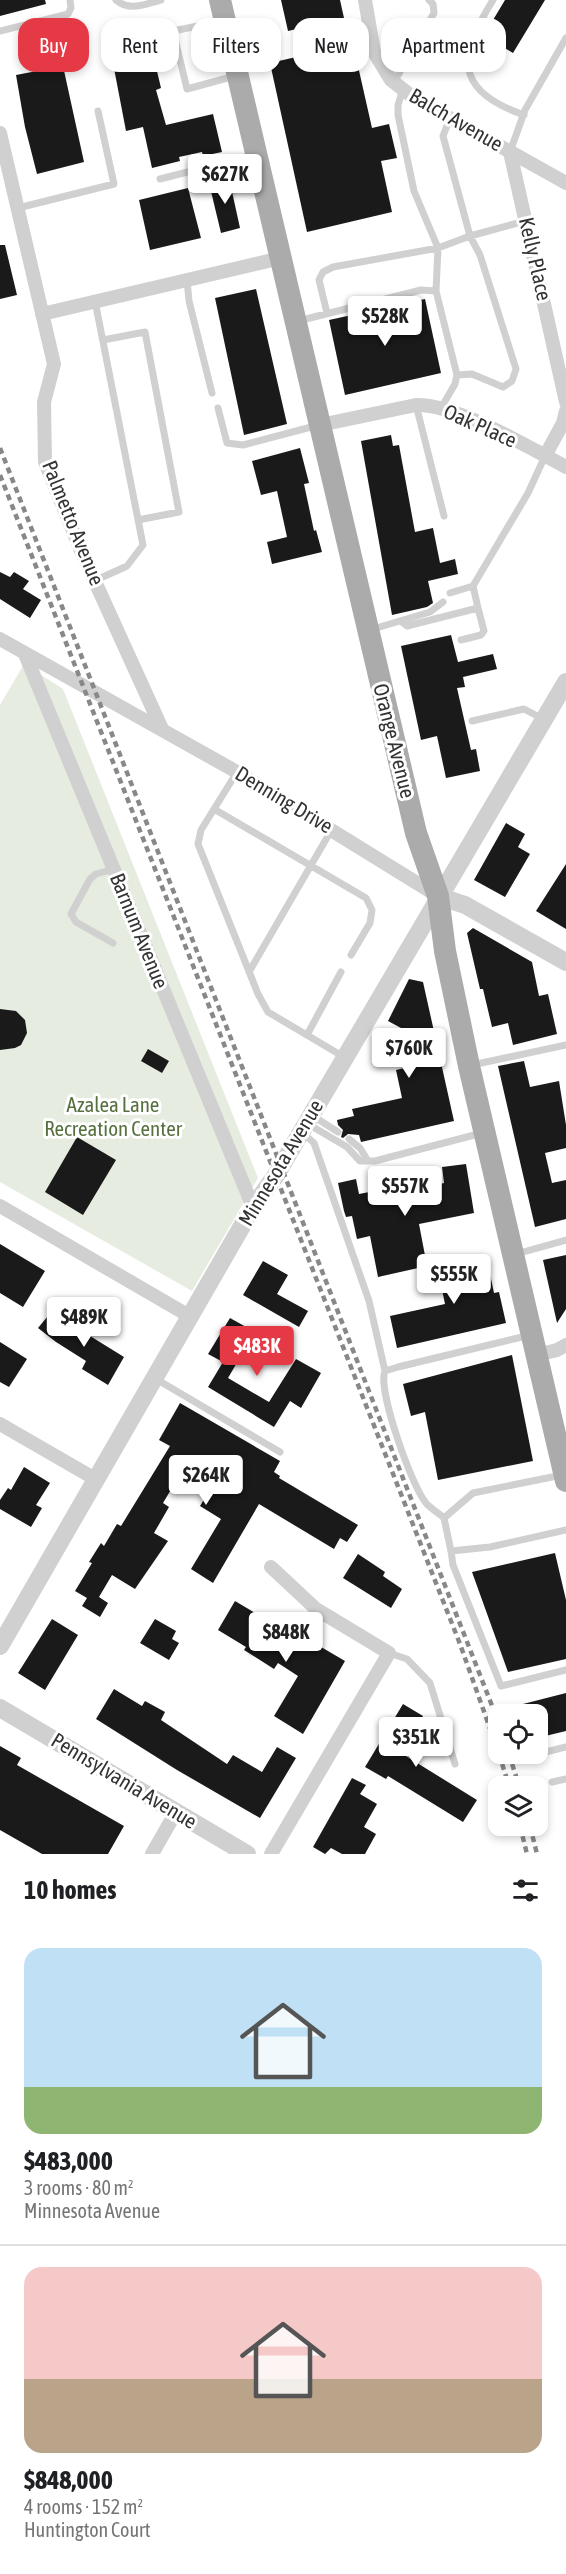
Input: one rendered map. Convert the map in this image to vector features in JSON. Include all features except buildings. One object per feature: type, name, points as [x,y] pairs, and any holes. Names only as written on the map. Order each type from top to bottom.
[{"type":"main road","name":"Orange Avenue","points":[[223,10],[416,833],[438,896],[445,951],[469,1066],[565,1478]]},
{"type":"street","name":"Balch Avenue","points":[[365,0],[374,52],[398,86],[566,183]]},
{"type":"street","name":"Palmetto Avenue","points":[[0,133],[54,364],[44,402],[45,462],[94,580],[162,729]]},
{"type":"street","name":"Kelly Place","points":[[510,152],[566,402]]},
{"type":"street","points":[[42,314],[281,258]]},
{"type":"street","name":"Oak Place","points":[[320,425],[416,405],[441,408],[456,412],[566,467]]},
{"type":"street","points":[[546,456],[563,423],[566,411]]},
{"type":"street","name":"Denning Drive","points":[[0,639],[237,772],[438,896],[465,905],[566,962]]},
{"type":"street","name":"Barnum Avenue","points":[[25,654],[253,1208]]},
{"type":"street","name":"Minnesota Avenue","points":[[0,1646],[253,1208],[306,1123],[566,681]]},
{"type":"street","points":[[0,1206],[191,1317]]},
{"type":"street","points":[[534,1345],[558,1350],[566,1345]]},
{"type":"street","points":[[0,1424],[97,1480]]},
{"type":"street","points":[[271,1567],[316,1609],[388,1653],[272,1854]]},
{"type":"street","name":"Pennsylvania Avenue","points":[[0,1708],[247,1854]]},
{"type":"street","points":[[152,1854],[176,1812]]},
{"type":"lane","points":[[0,31],[68,14],[71,8],[70,0]]},
{"type":"lane","points":[[116,0],[122,5],[131,7],[161,0]]},
{"type":"lane","points":[[429,0],[433,4],[434,13],[398,86],[398,115],[414,191],[420,210],[438,248],[436,291],[457,375],[441,408]]},
{"type":"lane","points":[[494,0],[475,29],[467,64],[475,83],[486,95],[507,109],[524,115]]},
{"type":"lane","points":[[223,10],[173,31],[187,89],[238,75]]},
{"type":"lane","points":[[510,152],[524,115],[566,38]]},
{"type":"lane","points":[[18,208],[114,184],[99,111]]},
{"type":"lane","points":[[450,118],[443,136],[470,236],[480,255],[516,369],[512,381],[503,387],[472,375],[457,375]]},
{"type":"lane","points":[[160,179],[256,154]]},
{"type":"lane","points":[[327,313],[319,280],[323,272],[333,267],[438,248],[526,220]]},
{"type":"lane","points":[[187,280],[189,301],[212,393]]},
{"type":"lane","points":[[296,322],[421,290],[436,291]]},
{"type":"lane","points":[[94,580],[127,566],[143,545],[95,301]]},
{"type":"lane","points":[[103,340],[145,332],[179,512],[138,520]]},
{"type":"lane","points":[[416,405],[444,516]]},
{"type":"lane","points":[[218,408],[227,443],[243,445],[320,425]]},
{"type":"lane","points":[[450,593],[473,586],[528,493],[546,456]]},
{"type":"lane","points":[[461,640],[480,635],[484,631],[473,586]]},
{"type":"lane","points":[[368,631],[430,612],[443,602]]},
{"type":"lane","points":[[402,622],[407,626],[478,608]]},
{"type":"lane","points":[[472,721],[524,709],[543,719]]},
{"type":"lane","points":[[237,772],[201,830],[198,844],[258,994],[268,1012],[344,1057]]},
{"type":"lane","points":[[214,809],[366,898],[372,910],[370,923],[351,955]]},
{"type":"lane","points":[[249,972],[332,829]]},
{"type":"lane","points":[[113,944],[76,922],[71,914],[90,879],[96,874],[114,869]]},
{"type":"lane","points":[[307,1035],[341,972]]},
{"type":"lane","points":[[469,1066],[566,1045]]},
{"type":"lane","points":[[306,1123],[338,1132]]},
{"type":"lane","points":[[306,1123],[347,1147],[360,1161],[375,1161],[485,1132]]},
{"type":"lane","points":[[306,1123],[358,1268],[385,1371],[383,1375],[385,1400],[405,1459],[425,1502],[444,1518],[453,1565],[501,1686],[566,1670]]},
{"type":"lane","points":[[349,1139],[360,1148],[368,1161]]},
{"type":"lane","points":[[513,1255],[566,1240]]},
{"type":"lane","points":[[385,1371],[534,1345]]},
{"type":"lane","points":[[156,1379],[280,1452]]},
{"type":"lane","points":[[444,1518],[473,1493],[565,1478]]},
{"type":"lane","points":[[451,1551],[489,1547],[566,1530]]},
{"type":"lane","points":[[388,1653],[407,1659],[430,1683],[455,1764]]},
{"type":"lane","points":[[548,1752],[566,1747]]},
{"type":"lane","points":[[552,1782],[566,1779]]},
{"type":"green space","name":"Azalea Lane Recreation Center","points":[[24,664],[63,689],[258,1178],[192,1291],[0,1182],[0,705]]},
{"type":"railway","points":[[0,448],[491,1704]]},
{"type":"railway","points":[[0,475],[460,1644],[488,1723]]},
{"type":"railway","points":[[502,1764],[506,1776]]},
{"type":"railway","points":[[512,1764],[516,1776]]},
{"type":"railway","points":[[522,1836],[527,1854]]},
{"type":"railway","points":[[532,1836],[537,1854]]}]
